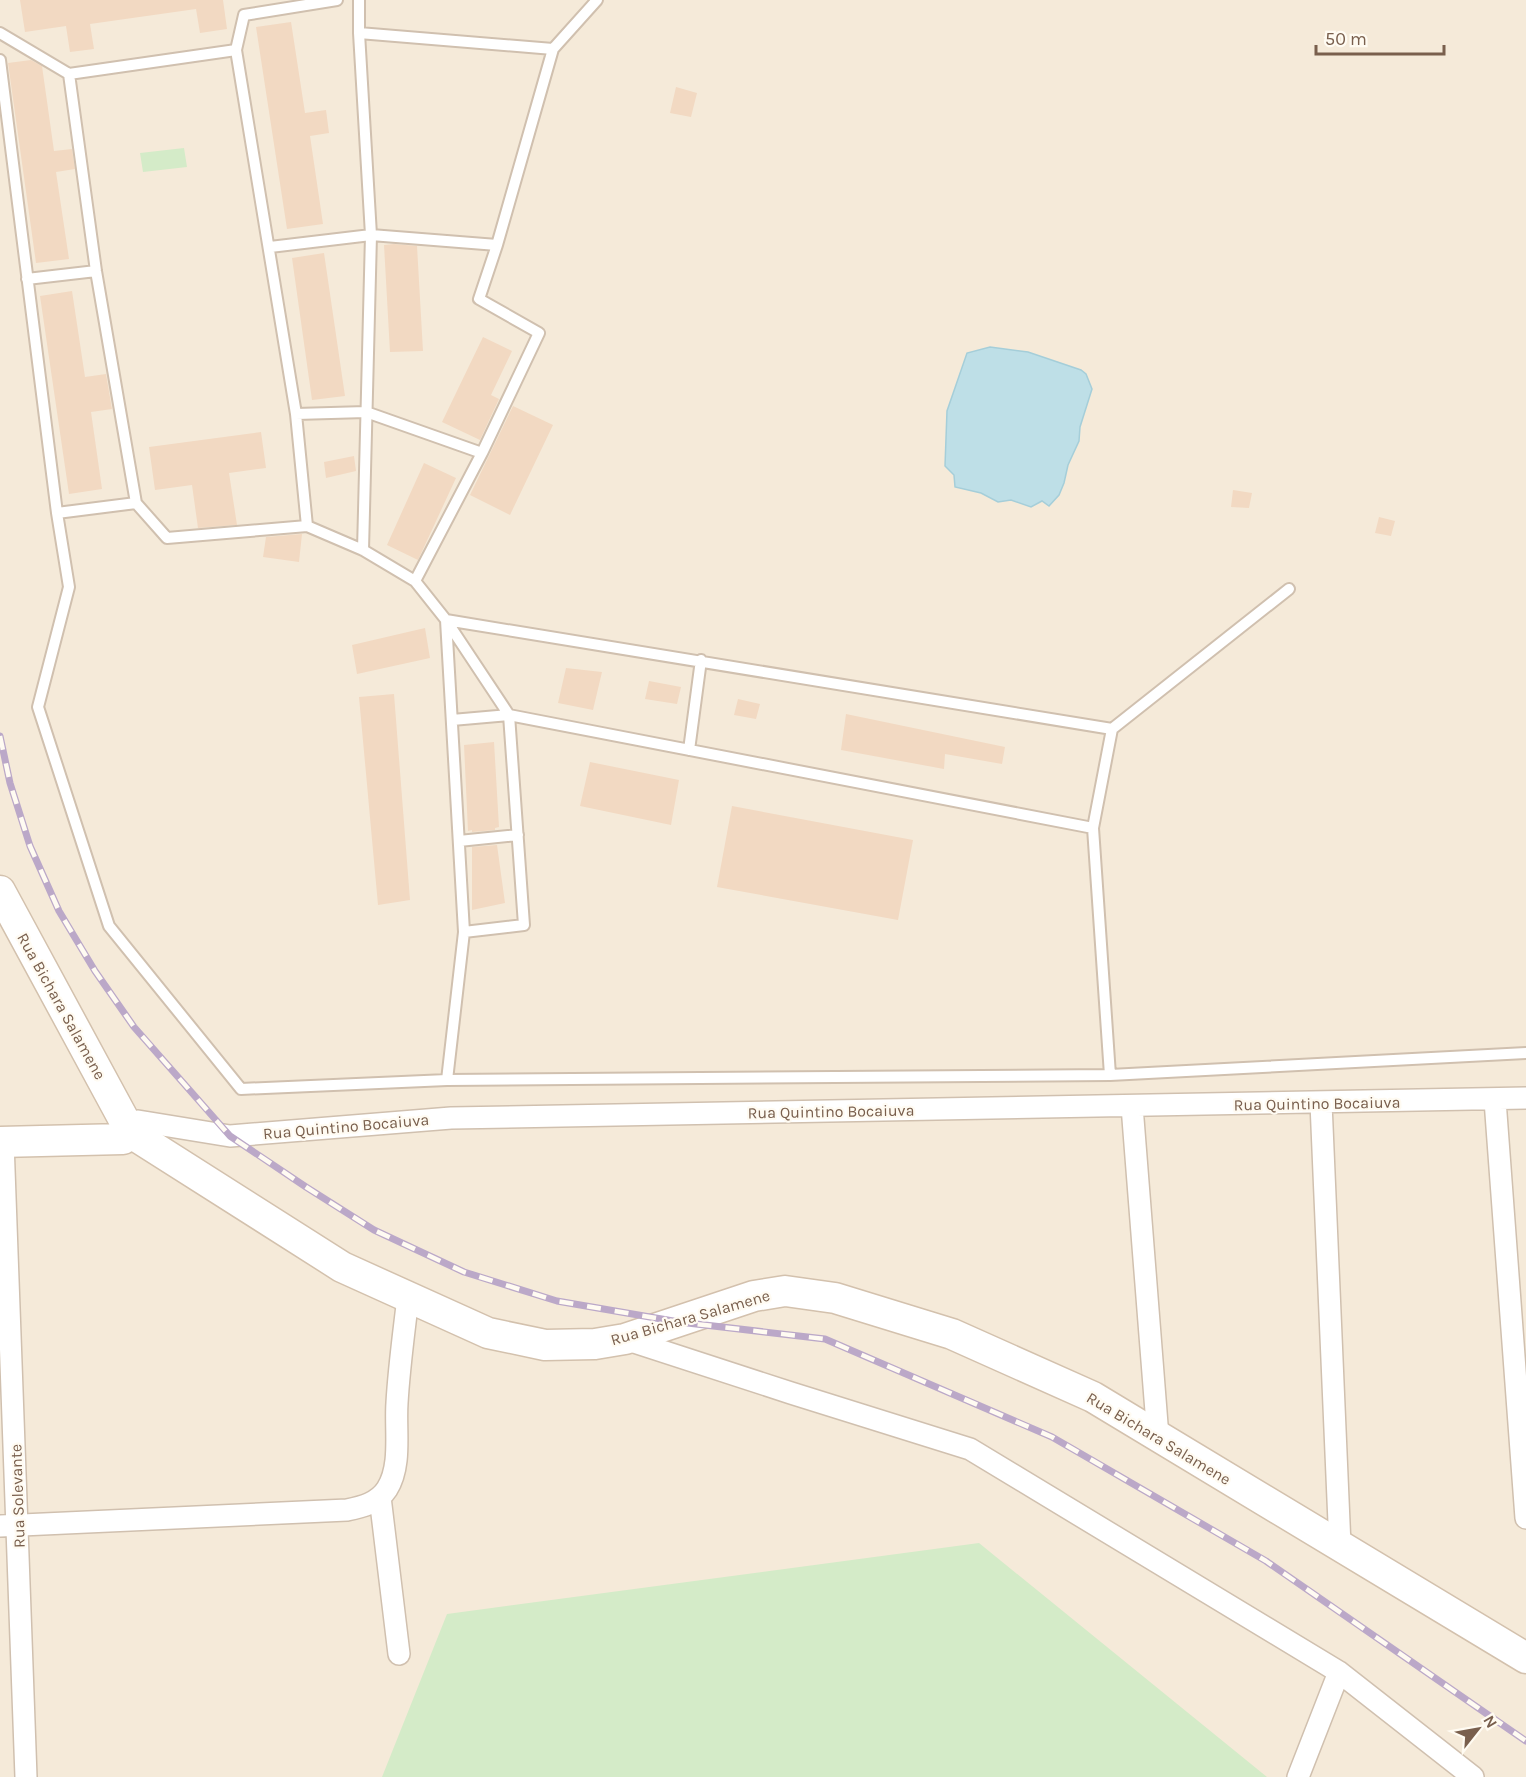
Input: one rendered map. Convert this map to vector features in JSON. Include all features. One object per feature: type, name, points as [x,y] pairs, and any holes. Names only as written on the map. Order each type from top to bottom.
[{"type":"main road","name":"Rua Bichara Salamene","points":[[0,891],[131,1129],[342,1267],[488,1333],[545,1344],[595,1344],[624,1339],[754,1296],[785,1291],[835,1298],[952,1334],[1093,1397],[1526,1658]]},
{"type":"main road","name":"Rua Quintino Bocaiuva","points":[[2,1142],[131,1129]]},
{"type":"street","name":"Rua Quintino Bocaiuva","points":[[131,1129],[230,1136],[452,1118],[1526,1098]]},
{"type":"street","points":[[1495,1100],[1525,1475],[1526,1518]]},
{"type":"street","points":[[1321,1103],[1340,1546]]},
{"type":"street","points":[[1132,1106],[1158,1437]]},
{"type":"street","name":"Rua Solevante","points":[[2,1142],[9,1525],[26,1777]]},
{"type":"street","points":[[9,1525],[347,1510],[363,1507],[380,1497],[391,1481],[395,1460],[397,1403],[408,1297]]},
{"type":"street","points":[[624,1339],[970,1449],[1339,1672],[1473,1777]]},
{"type":"street","points":[[380,1497],[399,1654]]},
{"type":"street","points":[[1298,1777],[1339,1672]]},
{"type":"lane","points":[[307,526],[296,414],[236,50],[244,15],[337,0]]},
{"type":"lane","points":[[359,0],[370,235],[363,550]]},
{"type":"lane","points":[[416,581],[482,453],[539,333],[479,299],[497,245],[553,49],[597,0]]},
{"type":"lane","points":[[0,33],[69,74],[236,50]]},
{"type":"lane","points":[[359,33],[553,49]]},
{"type":"lane","points":[[0,60],[57,513],[69,587],[38,707],[109,926],[241,1089],[447,1080],[1110,1075],[1526,1053]]},
{"type":"lane","points":[[69,74],[96,271],[136,503],[167,537],[307,526],[363,550],[416,581],[446,620],[509,715],[524,925],[464,932]]},
{"type":"lane","points":[[270,247],[370,235],[497,245]]},
{"type":"lane","points":[[27,279],[96,271]]},
{"type":"lane","points":[[296,414],[366,412],[482,453]]},
{"type":"lane","points":[[57,513],[136,503]]},
{"type":"lane","points":[[1110,1075],[1093,828],[1112,729],[1289,589]]},
{"type":"lane","points":[[446,620],[464,932],[447,1080]]},
{"type":"lane","points":[[446,620],[1112,729]]},
{"type":"lane","points":[[689,750],[701,660]]},
{"type":"lane","points":[[452,720],[509,715],[1093,828]]},
{"type":"lane","points":[[459,841],[518,835]]},
{"type":"shaded area","points":[[0,0],[1526,0],[1526,1777],[0,1777]]},
{"type":"green space","points":[[184,148],[187,167],[143,172],[140,153]]},
{"type":"green space","points":[[979,1543],[1267,1777],[382,1777],[447,1614]]},
{"type":"water","points":[[990,347],[1028,352],[1081,370],[1086,374],[1092,389],[1080,427],[1079,441],[1068,465],[1064,483],[1059,495],[1049,506],[1042,501],[1031,507],[1011,500],[998,502],[981,493],[955,487],[954,475],[945,466],[947,411],[967,353]]},
{"type":"building","points":[[20,0],[223,0],[227,29],[200,33],[196,9],[90,24],[94,49],[70,52],[66,26],[25,32]]},
{"type":"building","points":[[291,22],[305,113],[326,110],[329,133],[310,136],[323,224],[287,229],[256,27]]},
{"type":"building","points":[[31,60],[42,66],[54,151],[72,149],[75,169],[56,172],[69,259],[36,263],[8,63]]},
{"type":"building","points":[[676,87],[697,93],[691,117],[670,113]]},
{"type":"building","points":[[384,245],[417,246],[423,351],[390,352]]},
{"type":"building","points":[[324,253],[345,396],[312,400],[292,258]]},
{"type":"building","points":[[72,291],[85,377],[106,374],[112,409],[91,412],[102,489],[69,494],[40,296]]},
{"type":"building","points":[[483,337],[512,351],[491,395],[499,399],[480,440],[442,422]]},
{"type":"building","points":[[513,406],[553,425],[510,515],[470,495]]},
{"type":"building","points":[[261,432],[266,468],[229,473],[237,525],[198,528],[192,485],[155,490],[149,447]]},
{"type":"building","points":[[354,456],[356,471],[326,478],[324,462]]},
{"type":"building","points":[[424,463],[456,478],[418,560],[387,545]]},
{"type":"building","points":[[1233,490],[1252,493],[1249,508],[1231,507]]},
{"type":"building","points":[[1379,517],[1395,521],[1391,536],[1375,533]]},
{"type":"building","points":[[302,534],[299,562],[263,557],[266,537]]},
{"type":"building","points":[[425,628],[430,658],[357,674],[352,645]]},
{"type":"building","points":[[566,668],[602,672],[593,710],[558,703]]},
{"type":"building","points":[[649,681],[681,687],[677,704],[645,699]]},
{"type":"building","points":[[394,694],[410,900],[378,905],[359,697]]},
{"type":"building","points":[[738,699],[760,704],[756,719],[734,715]]},
{"type":"building","points":[[846,714],[1005,747],[1002,764],[945,754],[944,769],[841,750]]},
{"type":"building","points":[[494,742],[499,827],[495,830],[468,831],[464,745]]},
{"type":"building","points":[[590,762],[679,780],[671,825],[580,806]]},
{"type":"building","points":[[732,806],[913,840],[898,920],[717,887]]},
{"type":"building","points":[[497,845],[505,903],[472,910],[472,847]]},
{"type":"railway","points":[[0,736],[10,783],[30,846],[59,911],[95,971],[134,1027],[230,1136],[306,1187],[374,1230],[464,1272],[557,1301],[679,1322],[825,1339],[1052,1437],[1266,1561],[1526,1741]]}]
